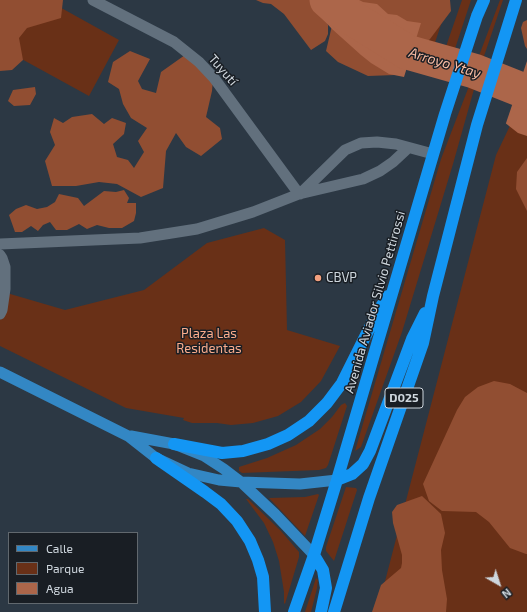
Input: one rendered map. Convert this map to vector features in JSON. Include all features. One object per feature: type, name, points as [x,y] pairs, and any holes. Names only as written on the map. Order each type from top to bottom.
[{"type":"highway","name":"Avenida Aviador Silvio Pettirossi","points":[[294,612],[314,555],[337,480],[445,114],[477,16],[484,0]]},
{"type":"highway","name":"D025","points":[[334,612],[369,498],[423,343],[433,296],[477,125],[516,0]]},
{"type":"highway","points":[[174,444],[222,453],[243,451],[268,444],[288,435],[309,421],[327,404],[342,383],[378,311],[395,285]]},
{"type":"highway","points":[[337,480],[352,474],[363,464],[370,451],[412,339],[433,296]]},
{"type":"highway","points":[[156,458],[206,492],[221,504],[237,521],[250,542],[258,560],[263,577],[265,612]]},
{"type":"highway","points":[[314,555],[323,570],[326,588],[321,612]]},
{"type":"main road","points":[[0,372],[128,436],[156,458],[188,473],[219,480],[241,482],[300,484],[337,480]]},
{"type":"main road","points":[[128,436],[174,444],[204,456],[241,482],[275,514],[314,555]]},
{"type":"street","name":"Tuyutí","points":[[93,0],[174,42],[199,62],[214,78],[300,194]]},
{"type":"street","points":[[300,194],[345,150],[361,143],[377,142],[396,144],[433,154]]},
{"type":"street","points":[[0,244],[140,238],[197,229],[252,212],[300,194],[364,178],[380,171],[394,162],[408,148]]},
{"type":"street","points":[[0,255],[5,266],[5,289],[0,314]]},
{"type":"green space","points":[[47,0],[119,40],[89,96],[7,51]]},
{"type":"green space","points":[[449,0],[430,58],[415,54]]},
{"type":"green space","points":[[462,0],[471,0],[450,64],[441,61]]},
{"type":"green space","points":[[500,0],[503,0],[479,71],[474,69]]},
{"type":"green space","points":[[474,73],[478,75],[453,164],[402,332],[361,447],[355,451],[441,159]]},
{"type":"green space","points":[[527,90],[527,612],[377,612],[496,155]]},
{"type":"green space","name":"Plaza Las Residentas","points":[[264,228],[285,240],[287,330],[340,346],[321,381],[301,402],[278,416],[253,423],[231,425],[217,423],[192,423],[183,420],[184,418],[126,408],[0,346],[0,291],[65,310],[144,290],[207,243]]},
{"type":"green space","points":[[345,403],[347,406],[326,468],[319,470],[242,473],[239,471],[239,467],[267,458],[296,445],[320,429],[341,405]]},
{"type":"green space","points":[[346,487],[356,488],[357,490],[334,561],[326,551],[326,547]]},
{"type":"green space","points":[[319,495],[305,536],[269,498],[305,497]]},
{"type":"green space","points":[[246,499],[248,499],[281,531],[299,552],[299,557],[285,604],[279,561],[273,542],[264,523]]},
{"type":"green space","points":[[316,578],[318,580],[317,588],[311,612],[305,612]]},
{"type":"shaded area","points":[[0,0],[63,0],[61,18],[27,28],[19,38],[23,60],[12,70],[0,71]]},
{"type":"shaded area","points":[[256,0],[316,0],[328,25],[328,34],[325,41],[311,50],[284,14],[271,4]]},
{"type":"shaded area","points":[[336,0],[450,0],[451,11],[408,65],[395,75],[368,76],[338,62],[326,51],[335,13]]},
{"type":"shaded area","points":[[527,20],[527,49],[521,28],[523,22]]},
{"type":"shaded area","points":[[130,51],[150,59],[138,81],[142,89],[156,93],[161,72],[185,55],[213,79],[206,117],[220,128],[222,139],[201,156],[186,147],[176,133],[166,151],[163,188],[141,197],[117,184],[99,182],[76,186],[52,186],[45,161],[55,145],[50,132],[54,118],[63,123],[72,117],[92,114],[104,124],[112,118],[126,123],[124,134],[113,144],[117,157],[128,160],[134,168],[144,152],[138,141],[147,128],[131,118],[123,104],[119,89],[108,82],[113,62]]},
{"type":"shaded area","points":[[35,87],[36,94],[30,105],[14,106],[8,101],[13,90]]},
{"type":"shaded area","points":[[527,158],[527,211],[516,189],[517,172]]},
{"type":"shaded area","points":[[124,190],[129,198],[127,203],[136,203],[136,213],[134,221],[122,228],[109,228],[97,225],[87,229],[79,224],[67,230],[56,230],[50,222],[43,225],[38,231],[31,226],[22,232],[15,232],[9,215],[16,209],[26,205],[37,209],[47,207],[55,202],[59,194],[78,198],[84,206],[104,191],[116,192]]},
{"type":"shaded area","points":[[494,381],[510,384],[527,393],[527,554],[510,548],[489,522],[476,512],[442,511],[429,501],[423,484],[457,410],[465,397],[478,387]]},
{"type":"shaded area","points":[[422,496],[441,514],[445,533],[441,550],[442,570],[447,599],[446,612],[372,612],[381,585],[401,568],[402,563],[402,555],[393,523],[392,512],[397,505]]},
{"type":"water","points":[[311,0],[359,0],[377,4],[388,14],[397,15],[407,21],[421,23],[404,77],[389,74],[361,55],[332,29],[316,12]]},
{"type":"water","points":[[527,57],[527,136],[518,133],[504,122]]},
{"type":"pier","points":[[527,55],[527,61],[505,126],[502,122]]},
{"type":"waterway","name":"Arroyo Ytay","points":[[327,0],[336,8],[407,52],[474,71],[527,92]]},
{"type":"place","name":"CBVP","points":[[318,278]]}]
